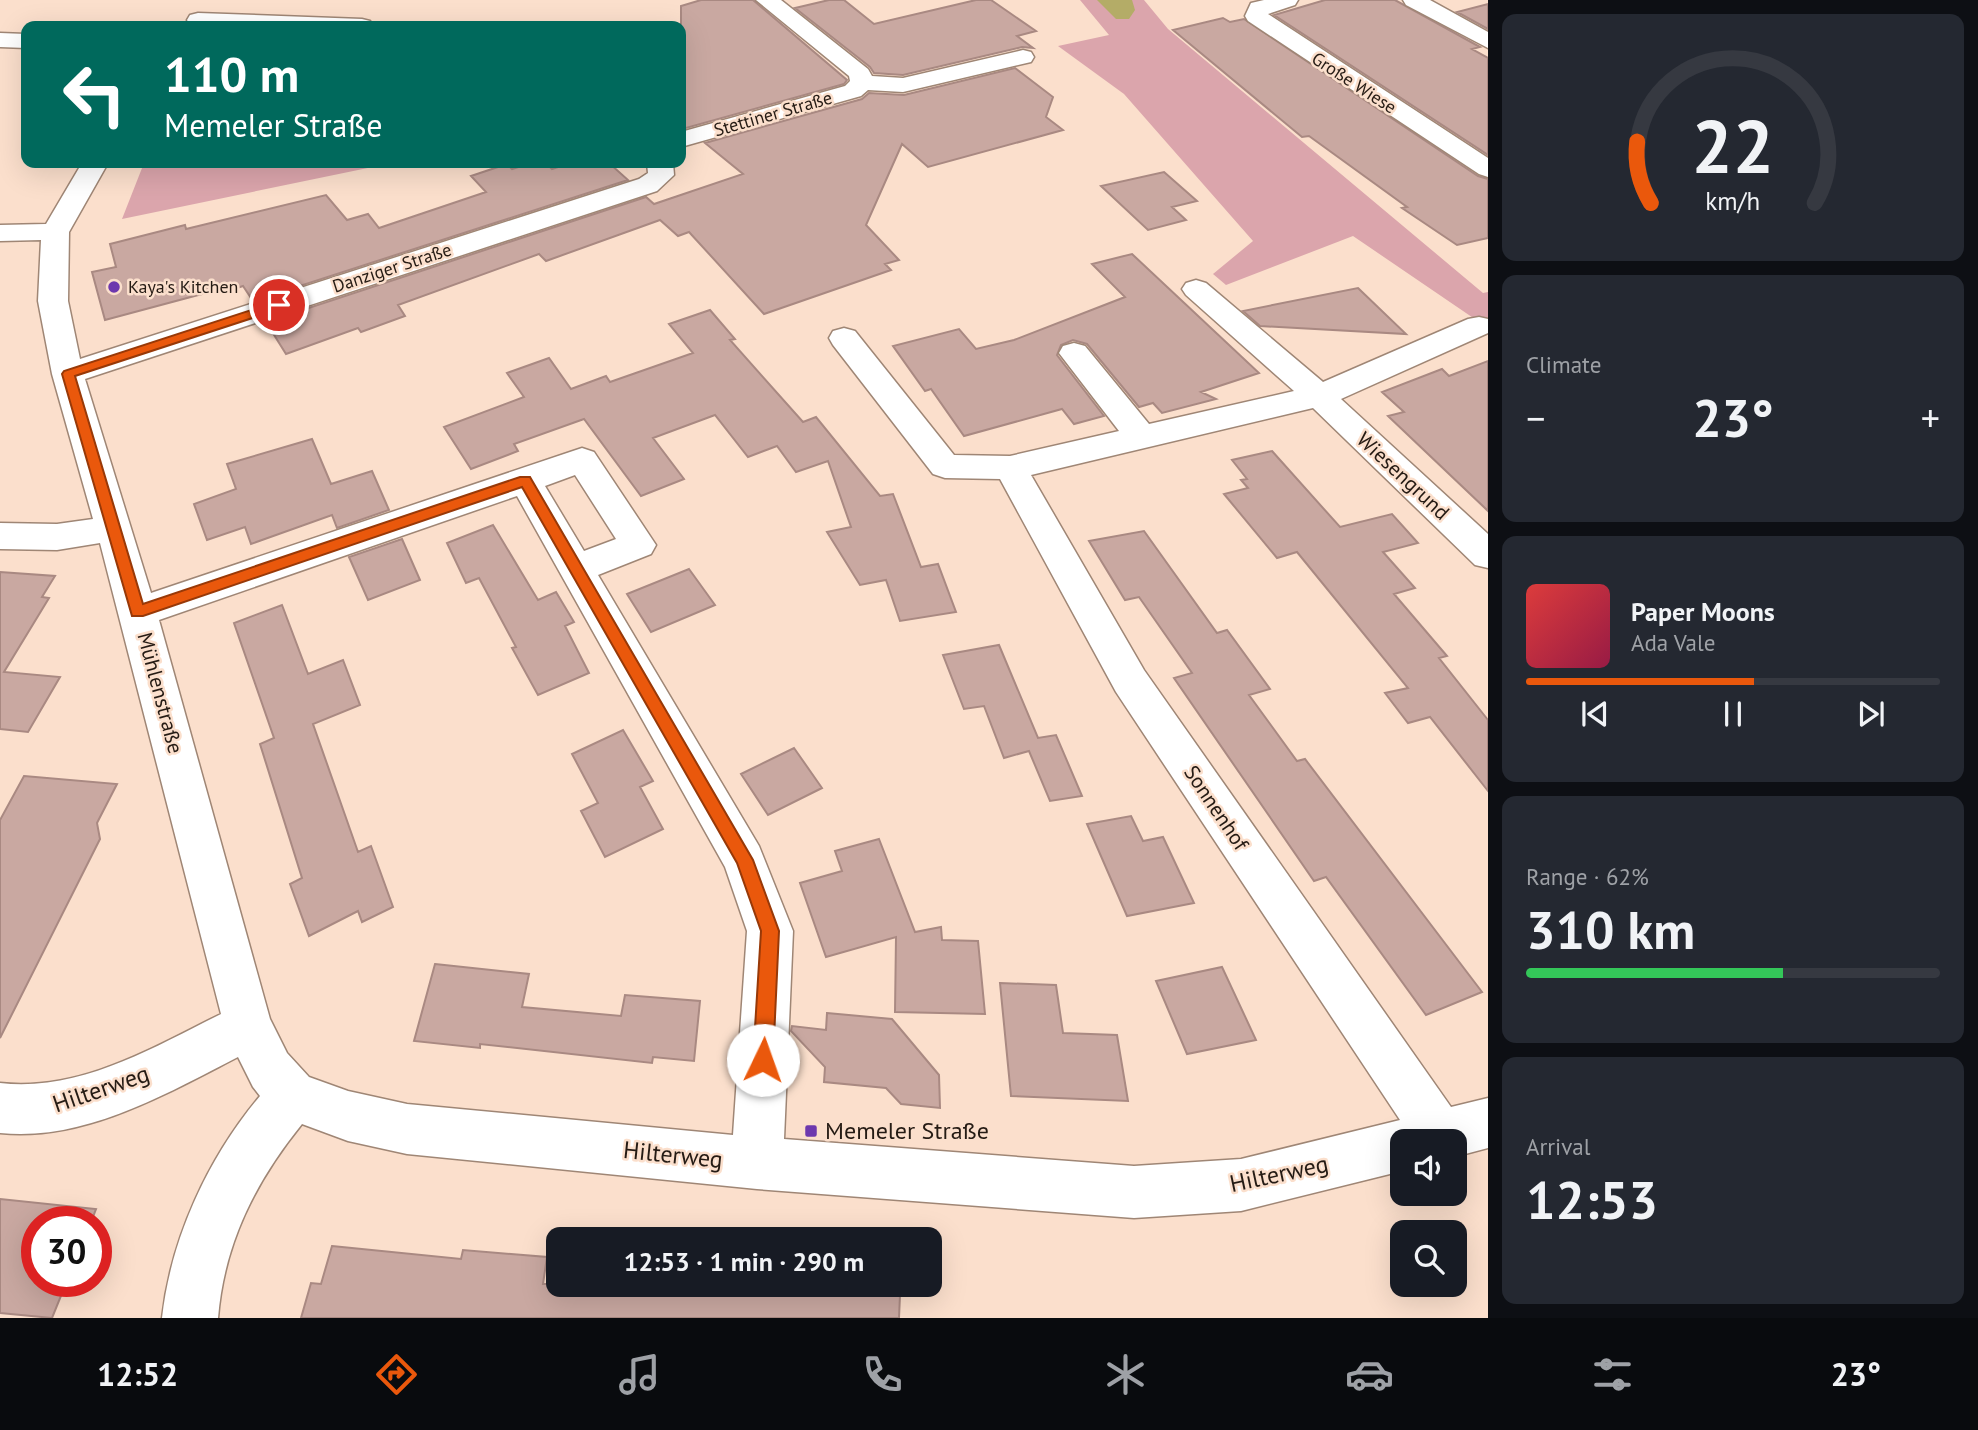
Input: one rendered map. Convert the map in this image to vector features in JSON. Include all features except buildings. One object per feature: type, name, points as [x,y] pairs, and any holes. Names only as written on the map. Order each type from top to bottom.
[{"type":"street","points":[[198,21],[214,0]]},
{"type":"street","name":"Stettiner Straße","points":[[767,0],[860,74],[862,83]]},
{"type":"street","name":"Große Wiese","points":[[1287,0],[1259,8],[1256,16],[1488,169]]},
{"type":"street","points":[[1414,0],[1488,41]]},
{"type":"street","points":[[0,40],[21,41]]},
{"type":"street","name":"Stettiner Straße","points":[[686,138],[853,91],[862,83],[903,85],[1023,57]]},
{"type":"street","name":"Mühlenstraße","points":[[92,168],[55,232],[52,301],[68,374],[138,612],[248,1026]]},
{"type":"street","name":"Danziger Straße","points":[[68,374],[648,185],[661,175],[660,168]]},
{"type":"street","points":[[0,233],[55,232]]},
{"type":"street","name":"Wiesengrund","points":[[1196,289],[1319,397],[1488,555]]},
{"type":"street","points":[[844,338],[945,466],[1010,468],[1319,397],[1479,326]]},
{"type":"street","points":[[1074,353],[1141,437]]},
{"type":"street","points":[[138,612],[582,460],[638,545],[575,569]]},
{"type":"street","name":"Sonnenhof","points":[[1010,468],[1130,681],[1413,1129]]},
{"type":"street","points":[[525,480],[744,860],[770,931],[757,1163]]},
{"type":"street","points":[[0,536],[53,540],[83,536],[112,526]]},
{"type":"street","name":"Hilterweg","points":[[0,1108],[30,1111],[68,1105],[111,1090],[248,1026],[270,1070],[293,1096],[348,1116],[407,1129],[757,1163],[1134,1192],[1241,1185],[1390,1148]]},
{"type":"street","points":[[190,1318],[207,1240],[229,1191],[253,1147],[293,1096]]},
{"type":"street","name":"Hilterweg","points":[[1464,1129],[1488,1123]]},
{"type":"shaded area","points":[[1080,0],[1144,0],[1168,29],[1483,293],[1488,292],[1488,328],[1353,236],[1226,285],[1213,274],[1253,241],[1124,94],[1058,46],[1109,35]]},
{"type":"shaded area","points":[[1097,0],[1132,0],[1135,10],[1129,19],[1116,19]]},
{"type":"shaded area","points":[[142,168],[368,168],[122,219]]},
{"type":"place","name":"Kaya's Kitchen","points":[[114,287]]},
{"type":"place","name":"Memeler Straße","points":[[811,1131]]},
{"type":"route","points":[[279,305],[68,374],[138,612],[525,480],[744,860],[770,931],[763,1060]]}]
